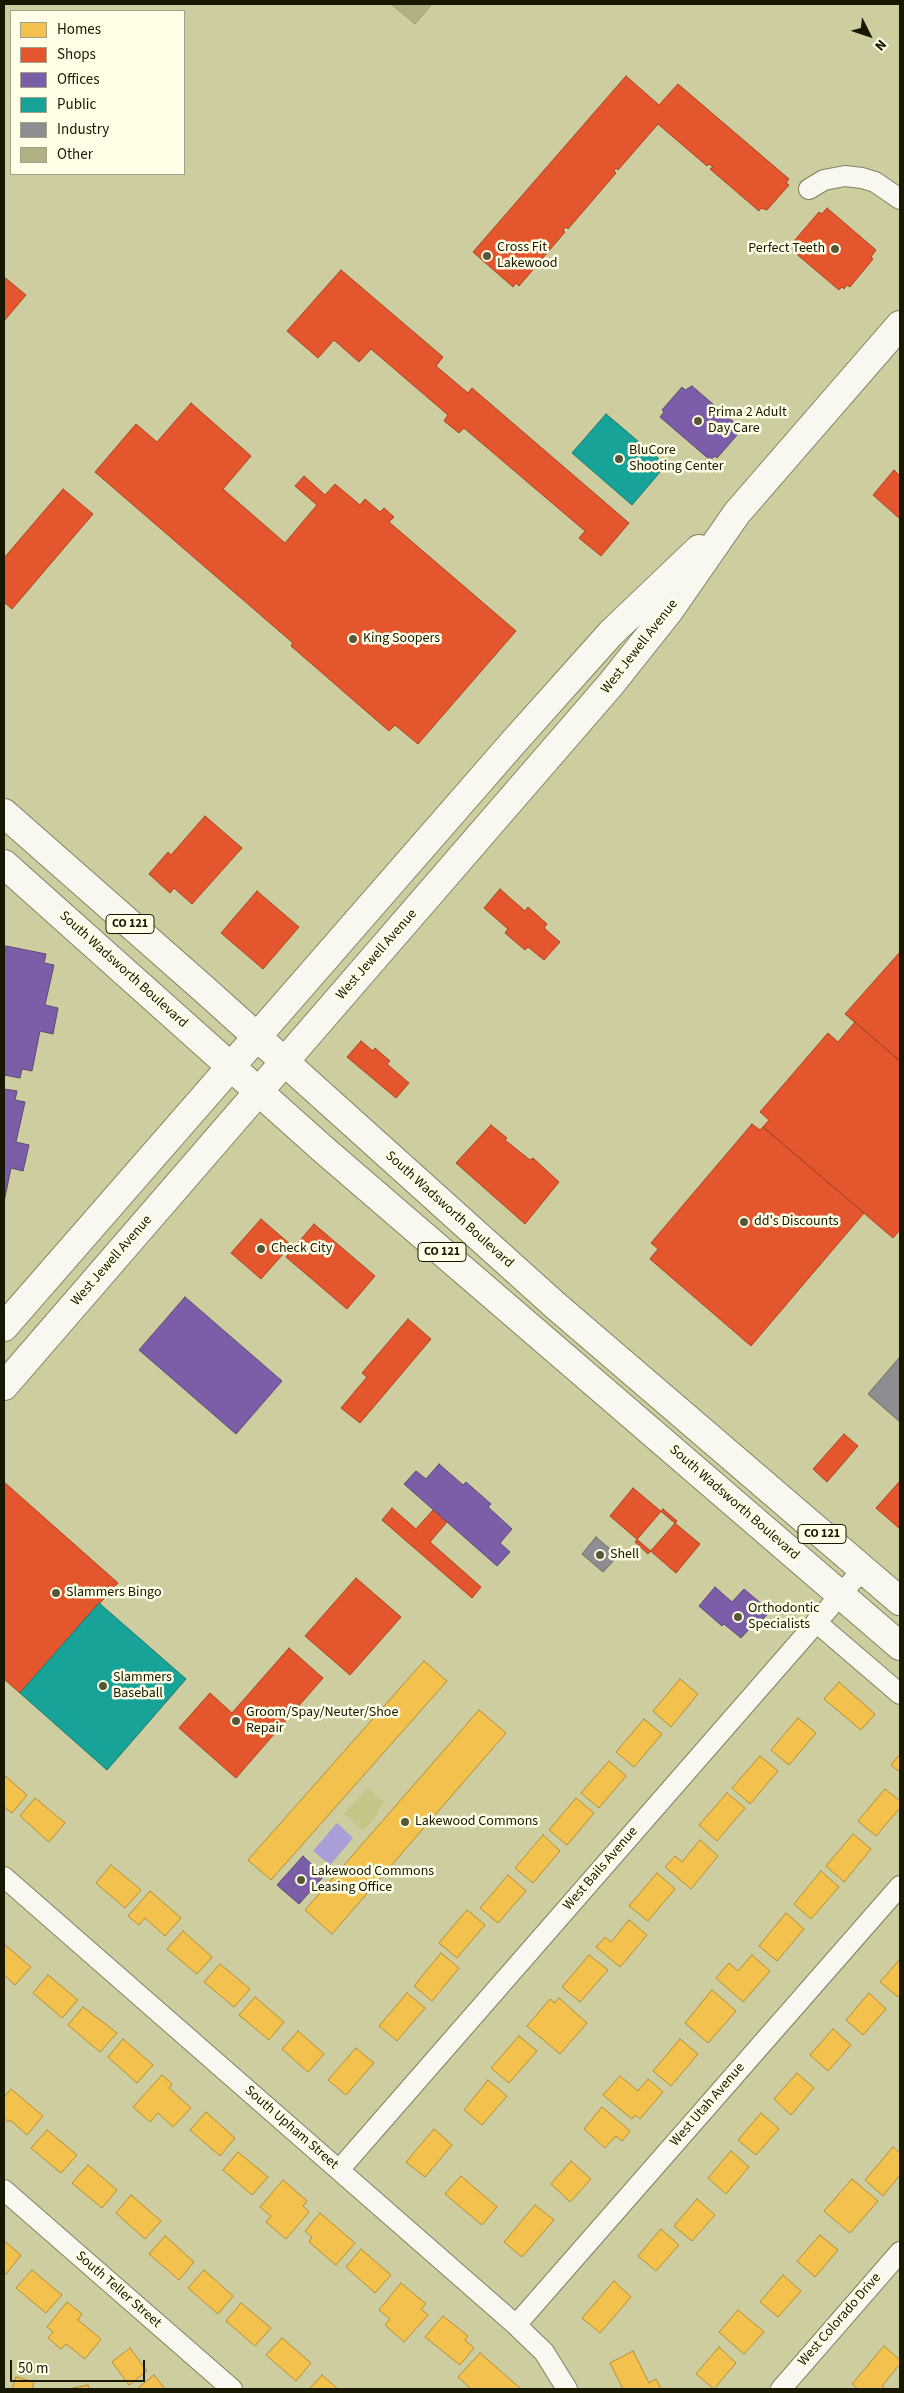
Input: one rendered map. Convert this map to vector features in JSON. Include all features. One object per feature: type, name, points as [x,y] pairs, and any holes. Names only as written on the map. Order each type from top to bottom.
[{"type":"main road","name":"West Jewell Avenue","points":[[4,1326],[230,1065],[611,633],[737,513],[900,325]]},
{"type":"main road","name":"West Jewell Avenue","points":[[4,1386],[634,657],[670,611],[737,513]]},
{"type":"main road","name":"South Wadsworth Boulevard","points":[[4,813],[256,1036],[556,1306],[900,1601]]},
{"type":"main road","name":"South Wadsworth Boulevard","points":[[4,864],[431,1243],[900,1646]]},
{"type":"street","points":[[809,189],[834,176],[862,178],[886,188],[900,199]]},
{"type":"street","name":"West Bails Avenue","points":[[339,2170],[863,1569]]},
{"type":"street","points":[[816,1622],[900,1694]]},
{"type":"street","name":"South Upham Street","points":[[4,1877],[516,2325],[544,2352],[566,2389]]},
{"type":"street","name":"West Utah Avenue","points":[[516,2325],[900,1886]]},
{"type":"street","name":"South Teller Street","points":[[4,2190],[232,2389]]},
{"type":"street","name":"West Colorado Drive","points":[[781,2389],[900,2252]]},
{"type":"green space","points":[[368,1788],[384,1802],[377,1811],[379,1813],[363,1831],[344,1814]]},
{"type":"shaded area","points":[[337,1823],[353,1838],[330,1865],[313,1851]]},
{"type":"building: Homes","points":[[424,1661],[447,1681],[271,1880],[248,1860]]},
{"type":"building: Homes","points":[[680,1679],[698,1694],[671,1727],[653,1711]]},
{"type":"building: Homes","points":[[839,1682],[875,1714],[861,1730],[824,1699]]},
{"type":"building: Homes","name":"Lakewood Commons","points":[[479,1710],[506,1733],[332,1934],[305,1910]]},
{"type":"building: Homes","points":[[798,1718],[816,1733],[789,1765],[771,1750]]},
{"type":"building: Homes","points":[[644,1719],[662,1734],[634,1767],[616,1752]]},
{"type":"building: Homes","points":[[900,1754],[900,1772],[891,1765]]},
{"type":"building: Homes","points":[[760,1756],[778,1771],[750,1804],[732,1788]]},
{"type":"building: Homes","points":[[609,1761],[626,1776],[599,1808],[581,1793]]},
{"type":"building: Homes","points":[[4,1775],[27,1795],[12,1813],[4,1807]]},
{"type":"building: Homes","points":[[885,1789],[900,1801],[900,1808],[876,1836],[858,1821]]},
{"type":"building: Homes","points":[[727,1793],[745,1808],[717,1841],[699,1825]]},
{"type":"building: Homes","points":[[35,1798],[65,1823],[49,1842],[20,1816]]},
{"type":"building: Homes","points":[[576,1798],[594,1813],[567,1845],[549,1830]]},
{"type":"building: Homes","points":[[853,1834],[871,1849],[844,1882],[826,1866]]},
{"type":"building: Homes","points":[[543,1835],[560,1851],[533,1883],[515,1868]]},
{"type":"building: Homes","points":[[700,1840],[718,1856],[691,1889],[665,1867],[675,1856],[682,1862]]},
{"type":"building: Homes","points":[[111,1865],[141,1890],[125,1908],[96,1883]]},
{"type":"building: Homes","points":[[821,1871],[839,1887],[811,1919],[794,1904]]},
{"type":"building: Homes","points":[[657,1873],[675,1889],[648,1921],[629,1906]]},
{"type":"building: Homes","points":[[508,1875],[526,1891],[498,1923],[480,1908]]},
{"type":"building: Homes","points":[[150,1891],[181,1918],[165,1936],[145,1918],[139,1925],[128,1916]]},
{"type":"building: Homes","points":[[467,1910],[485,1925],[457,1958],[439,1943]]},
{"type":"building: Homes","points":[[786,1913],[804,1929],[777,1961],[759,1946]]},
{"type":"building: Homes","points":[[629,1920],[647,1935],[620,1967],[596,1947],[605,1937],[611,1942]]},
{"type":"building: Homes","points":[[183,1931],[212,1957],[197,1974],[167,1949]]},
{"type":"building: Homes","points":[[4,1944],[31,1967],[15,1985],[4,1975]]},
{"type":"building: Homes","points":[[441,1953],[459,1968],[432,2001],[414,1986]]},
{"type":"building: Homes","points":[[589,1955],[608,1970],[580,2002],[562,1987]]},
{"type":"building: Homes","points":[[752,1955],[770,1971],[743,2002],[716,1978],[729,1963],[738,1971]]},
{"type":"building: Homes","points":[[900,1959],[900,1995],[898,1997],[880,1982]]},
{"type":"building: Homes","points":[[220,1964],[250,1989],[234,2007],[204,1982]]},
{"type":"building: Homes","points":[[48,1975],[78,2000],[62,2018],[33,1993]]},
{"type":"building: Homes","points":[[712,1990],[736,2011],[708,2043],[685,2023]]},
{"type":"building: Homes","points":[[407,1993],[425,2008],[397,2041],[379,2026]]},
{"type":"building: Homes","points":[[869,1993],[886,2009],[863,2035],[846,2020]]},
{"type":"building: Homes","points":[[255,1997],[284,2022],[269,2040],[239,2015]]},
{"type":"building: Homes","points":[[559,1998],[587,2023],[560,2054],[527,2026],[550,1999],[555,2003]]},
{"type":"building: Homes","points":[[83,2007],[117,2033],[100,2052],[68,2025]]},
{"type":"building: Homes","points":[[833,2029],[851,2045],[828,2071],[810,2055]]},
{"type":"building: Homes","points":[[298,2031],[324,2054],[308,2072],[282,2049]]},
{"type":"building: Homes","points":[[519,2036],[537,2051],[509,2083],[491,2068]]},
{"type":"building: Homes","points":[[123,2039],[153,2065],[137,2083],[108,2057]]},
{"type":"building: Homes","points":[[680,2039],[698,2054],[671,2086],[653,2071]]},
{"type":"building: Homes","points":[[356,2048],[374,2063],[346,2095],[328,2080]]},
{"type":"building: Homes","points":[[797,2073],[814,2088],[791,2115],[774,2099]]},
{"type":"building: Homes","points":[[162,2075],[172,2084],[169,2088],[191,2108],[173,2127],[158,2113],[150,2122],[133,2107]]},
{"type":"building: Homes","points":[[620,2076],[638,2091],[648,2079],[663,2092],[640,2119],[635,2115],[632,2119],[603,2095]]},
{"type":"building: Homes","points":[[488,2080],[507,2096],[482,2125],[464,2110]]},
{"type":"building: Homes","points":[[11,2089],[43,2116],[27,2135],[10,2120],[8,2122],[4,2118],[4,2097]]},
{"type":"building: Homes","points":[[602,2107],[630,2131],[622,2141],[616,2136],[605,2148],[584,2129]]},
{"type":"building: Homes","points":[[206,2112],[235,2138],[220,2156],[190,2130]]},
{"type":"building: Homes","points":[[761,2113],[779,2129],[756,2155],[738,2140]]},
{"type":"building: Homes","points":[[434,2129],[452,2145],[425,2177],[406,2162]]},
{"type":"building: Homes","points":[[47,2130],[77,2155],[61,2173],[31,2148]]},
{"type":"building: Homes","points":[[893,2147],[900,2153],[900,2175],[883,2196],[865,2180]]},
{"type":"building: Homes","points":[[731,2151],[749,2167],[726,2194],[708,2178]]},
{"type":"building: Homes","points":[[238,2152],[268,2177],[252,2195],[223,2170]]},
{"type":"building: Homes","points":[[571,2161],[591,2179],[570,2202],[551,2184]]},
{"type":"building: Homes","points":[[88,2165],[117,2190],[102,2208],[72,2183]]},
{"type":"building: Homes","points":[[461,2176],[497,2207],[482,2225],[445,2194]]},
{"type":"building: Homes","points":[[852,2179],[878,2201],[850,2233],[824,2211]]},
{"type":"building: Homes","points":[[283,2180],[307,2201],[303,2206],[309,2212],[286,2239],[266,2222],[271,2216],[260,2207]]},
{"type":"building: Homes","points":[[131,2195],[161,2221],[145,2239],[116,2213]]},
{"type":"building: Homes","points":[[697,2199],[715,2215],[692,2241],[674,2226]]},
{"type":"building: Homes","points":[[535,2205],[554,2220],[522,2257],[504,2242]]},
{"type":"building: Homes","points":[[320,2213],[355,2243],[336,2265],[309,2242],[312,2237],[305,2231]]},
{"type":"building: Homes","points":[[661,2229],[679,2245],[656,2271],[638,2256]]},
{"type":"building: Homes","points":[[820,2235],[838,2250],[815,2277],[797,2261]]},
{"type":"building: Homes","points":[[165,2236],[194,2262],[179,2280],[149,2254]]},
{"type":"building: Homes","points":[[4,2241],[21,2255],[6,2274],[4,2273]]},
{"type":"building: Homes","points":[[361,2249],[391,2275],[375,2293],[346,2267]]},
{"type":"building: Homes","points":[[32,2270],[62,2295],[46,2313],[16,2288]]},
{"type":"building: Homes","points":[[204,2270],[233,2296],[218,2314],[188,2288]]},
{"type":"building: Homes","points":[[783,2275],[801,2291],[778,2317],[760,2302]]},
{"type":"building: Homes","points":[[614,2281],[631,2297],[600,2333],[582,2318]]},
{"type":"building: Homes","points":[[401,2283],[426,2304],[421,2309],[428,2315],[404,2342],[385,2325],[390,2319],[379,2310]]},
{"type":"building: Homes","points":[[67,2302],[82,2314],[78,2320],[101,2339],[85,2359],[66,2344],[61,2349],[48,2338],[53,2332],[47,2327]]},
{"type":"building: Homes","points":[[241,2303],[271,2328],[255,2346],[226,2321]]},
{"type":"building: Homes","points":[[738,2310],[764,2332],[744,2354],[719,2332]]},
{"type":"building: Homes","points":[[443,2316],[468,2336],[465,2340],[474,2348],[460,2365],[425,2337]]},
{"type":"building: Homes","points":[[282,2338],[311,2363],[296,2381],[266,2355]]},
{"type":"building: Homes","points":[[884,2346],[900,2360],[900,2364],[882,2386],[886,2389],[858,2389],[852,2384]]},
{"type":"building: Homes","points":[[719,2347],[736,2363],[714,2389],[696,2374]]},
{"type":"building: Homes","points":[[130,2348],[147,2371],[129,2385],[112,2362]]},
{"type":"building: Homes","points":[[633,2351],[649,2383],[656,2379],[661,2389],[623,2389],[610,2363]]},
{"type":"building: Homes","points":[[480,2353],[521,2389],[471,2389],[458,2377]]},
{"type":"building: Homes","points":[[154,2375],[165,2389],[137,2389]]},
{"type":"building: Homes","points":[[322,2375],[338,2389],[309,2389]]},
{"type":"building: Homes","points":[[16,2377],[34,2382],[32,2389],[12,2389]]},
{"type":"building: Homes","points":[[88,2385],[89,2389],[68,2389]]},
{"type":"building: Shops","points":[[626,76],[659,105],[678,84],[789,179],[786,183],[789,185],[767,210],[761,208],[759,211],[710,169],[713,167],[709,164],[707,166],[658,124],[618,170],[616,168],[614,171],[616,173],[568,229],[566,227],[563,230],[565,232],[519,286],[516,283],[513,287],[473,252]]},
{"type":"building: Shops","name":"Perfect Teeth","points":[[827,208],[876,250],[871,257],[873,259],[850,287],[847,285],[844,289],[842,287],[839,290],[793,251],[797,243],[794,241],[819,212],[822,214]]},
{"type":"building: Shops","points":[[341,270],[443,357],[436,366],[468,393],[472,388],[629,523],[601,556],[579,538],[585,531],[464,428],[459,433],[444,421],[448,415],[371,349],[359,362],[334,340],[318,358],[287,331]]},
{"type":"building: Shops","points":[[4,277],[26,295],[4,321]]},
{"type":"building: Shops","points":[[191,403],[251,456],[223,489],[285,543],[317,505],[295,486],[304,476],[325,495],[335,484],[360,505],[365,499],[380,512],[384,508],[394,517],[389,522],[516,631],[418,744],[395,725],[389,731],[291,646],[293,643],[95,472],[136,424],[157,442]]},
{"type":"building: Shops","points":[[894,470],[900,476],[900,519],[873,495]]},
{"type":"building: Shops","points":[[63,489],[93,514],[12,609],[4,602],[4,558]]},
{"type":"building: Shops","points":[[205,816],[242,848],[192,904],[174,888],[170,893],[149,874],[168,852],[171,855]]},
{"type":"building: Shops","points":[[500,889],[525,911],[528,907],[547,924],[544,928],[560,942],[544,960],[528,947],[525,950],[505,933],[508,929],[484,908]]},
{"type":"building: Shops","points":[[257,891],[299,927],[263,969],[221,933]]},
{"type":"building: Shops","points":[[900,952],[900,1061],[845,1014]]},
{"type":"building: Shops","points":[[855,1022],[900,1061],[900,1230],[893,1238],[763,1127],[769,1120],[760,1112],[828,1033],[838,1042]]},
{"type":"building: Shops","points":[[361,1041],[373,1051],[375,1048],[390,1061],[387,1064],[409,1083],[396,1098],[347,1057]]},
{"type":"building: Shops","points":[[752,1124],[760,1130],[763,1127],[864,1213],[751,1346],[650,1259],[658,1249],[651,1243]]},
{"type":"building: Shops","points":[[491,1125],[507,1138],[505,1140],[530,1160],[533,1158],[559,1182],[525,1224],[456,1163]]},
{"type":"building: Shops","name":"Check City","points":[[261,1219],[291,1245],[261,1279],[231,1253]]},
{"type":"building: Shops","points":[[314,1224],[375,1276],[347,1309],[286,1257]]},
{"type":"building: Shops","points":[[408,1319],[431,1339],[360,1423],[341,1408],[367,1377],[362,1373]]},
{"type":"building: Shops","points":[[844,1434],[858,1446],[827,1482],[813,1469]]},
{"type":"building: Shops","points":[[900,1481],[900,1529],[876,1508]]},
{"type":"building: Shops","name":"Slammers Bingo","points":[[4,1482],[118,1583],[20,1693],[4,1679]]},
{"type":"building: Shops","name":"Shell","points":[[633,1488],[700,1544],[676,1573],[610,1516]]},
{"type":"building: Shops","points":[[392,1508],[416,1529],[433,1510],[447,1522],[430,1542],[481,1587],[472,1598],[382,1520]]},
{"type":"building: Shops","points":[[663,1509],[677,1521],[648,1554],[635,1542]]},
{"type":"building: Shops","points":[[356,1578],[401,1617],[350,1675],[305,1636]]},
{"type":"building: Shops","name":"Groom/Spay/Neuter/Shoe Repair","points":[[289,1648],[323,1678],[236,1778],[179,1728],[210,1693],[232,1713]]},
{"type":"building: Offices","name":"Prima 2 Adult Day Care","points":[[692,386],[736,424],[734,426],[737,429],[735,432],[738,434],[717,458],[715,456],[710,460],[660,417],[664,412],[662,410],[682,387],[685,390]]},
{"type":"building: Offices","points":[[6,946],[46,954],[44,963],[54,965],[45,1005],[58,1008],[53,1034],[40,1031],[32,1071],[22,1069],[20,1078],[4,1075],[4,958]]},
{"type":"building: Offices","points":[[4,1089],[17,1091],[15,1100],[25,1102],[16,1142],[29,1145],[23,1171],[11,1168],[4,1202]]},
{"type":"building: Offices","points":[[185,1297],[282,1381],[236,1434],[139,1350]]},
{"type":"building: Offices","points":[[439,1464],[463,1485],[466,1482],[491,1504],[488,1507],[512,1529],[500,1543],[510,1552],[497,1566],[404,1484],[416,1471],[426,1479]]},
{"type":"building: Offices","name":"Orthodontic Specialists","points":[[715,1587],[732,1602],[744,1589],[770,1611],[756,1627],[753,1625],[741,1638],[724,1624],[722,1626],[699,1606]]},
{"type":"building: Offices","name":"Lakewood Commons Leasing Office","points":[[303,1856],[324,1876],[299,1904],[277,1885]]},
{"type":"building: Public","name":"BluCore Shooting Center","points":[[606,414],[666,465],[632,505],[572,453]]},
{"type":"building: Public","name":"Slammers Baseball","points":[[99,1603],[186,1679],[107,1770],[20,1693]]},
{"type":"building: Industry","points":[[900,1359],[900,1422],[868,1394]]},
{"type":"building: Industry","name":"Shell","points":[[596,1537],[618,1556],[603,1572],[582,1554]]},
{"type":"building: Other","points":[[391,4],[432,4],[415,24]]},
{"type":"place","name":"Perfect Teeth","points":[[835,249]]},
{"type":"place","name":"Cross Fit Lakewood","points":[[487,256]]},
{"type":"place","name":"Prima 2 Adult Day Care","points":[[698,421]]},
{"type":"place","name":"BluCore Shooting Center","points":[[619,459]]},
{"type":"place","name":"King Soopers","points":[[353,639]]},
{"type":"place","name":"dd's Discounts","points":[[744,1222]]},
{"type":"place","name":"Check City","points":[[261,1249]]},
{"type":"place","name":"Shell","points":[[600,1555]]},
{"type":"place","name":"Slammers Bingo","points":[[56,1593]]},
{"type":"place","name":"Orthodontic Specialists","points":[[738,1617]]},
{"type":"place","name":"Slammers Baseball","points":[[103,1686]]},
{"type":"place","name":"Groom/Spay/Neuter/Shoe Repair","points":[[236,1721]]},
{"type":"place","name":"Lakewood Commons","points":[[405,1822]]},
{"type":"place","name":"Lakewood Commons Leasing Office","points":[[301,1880]]}]
